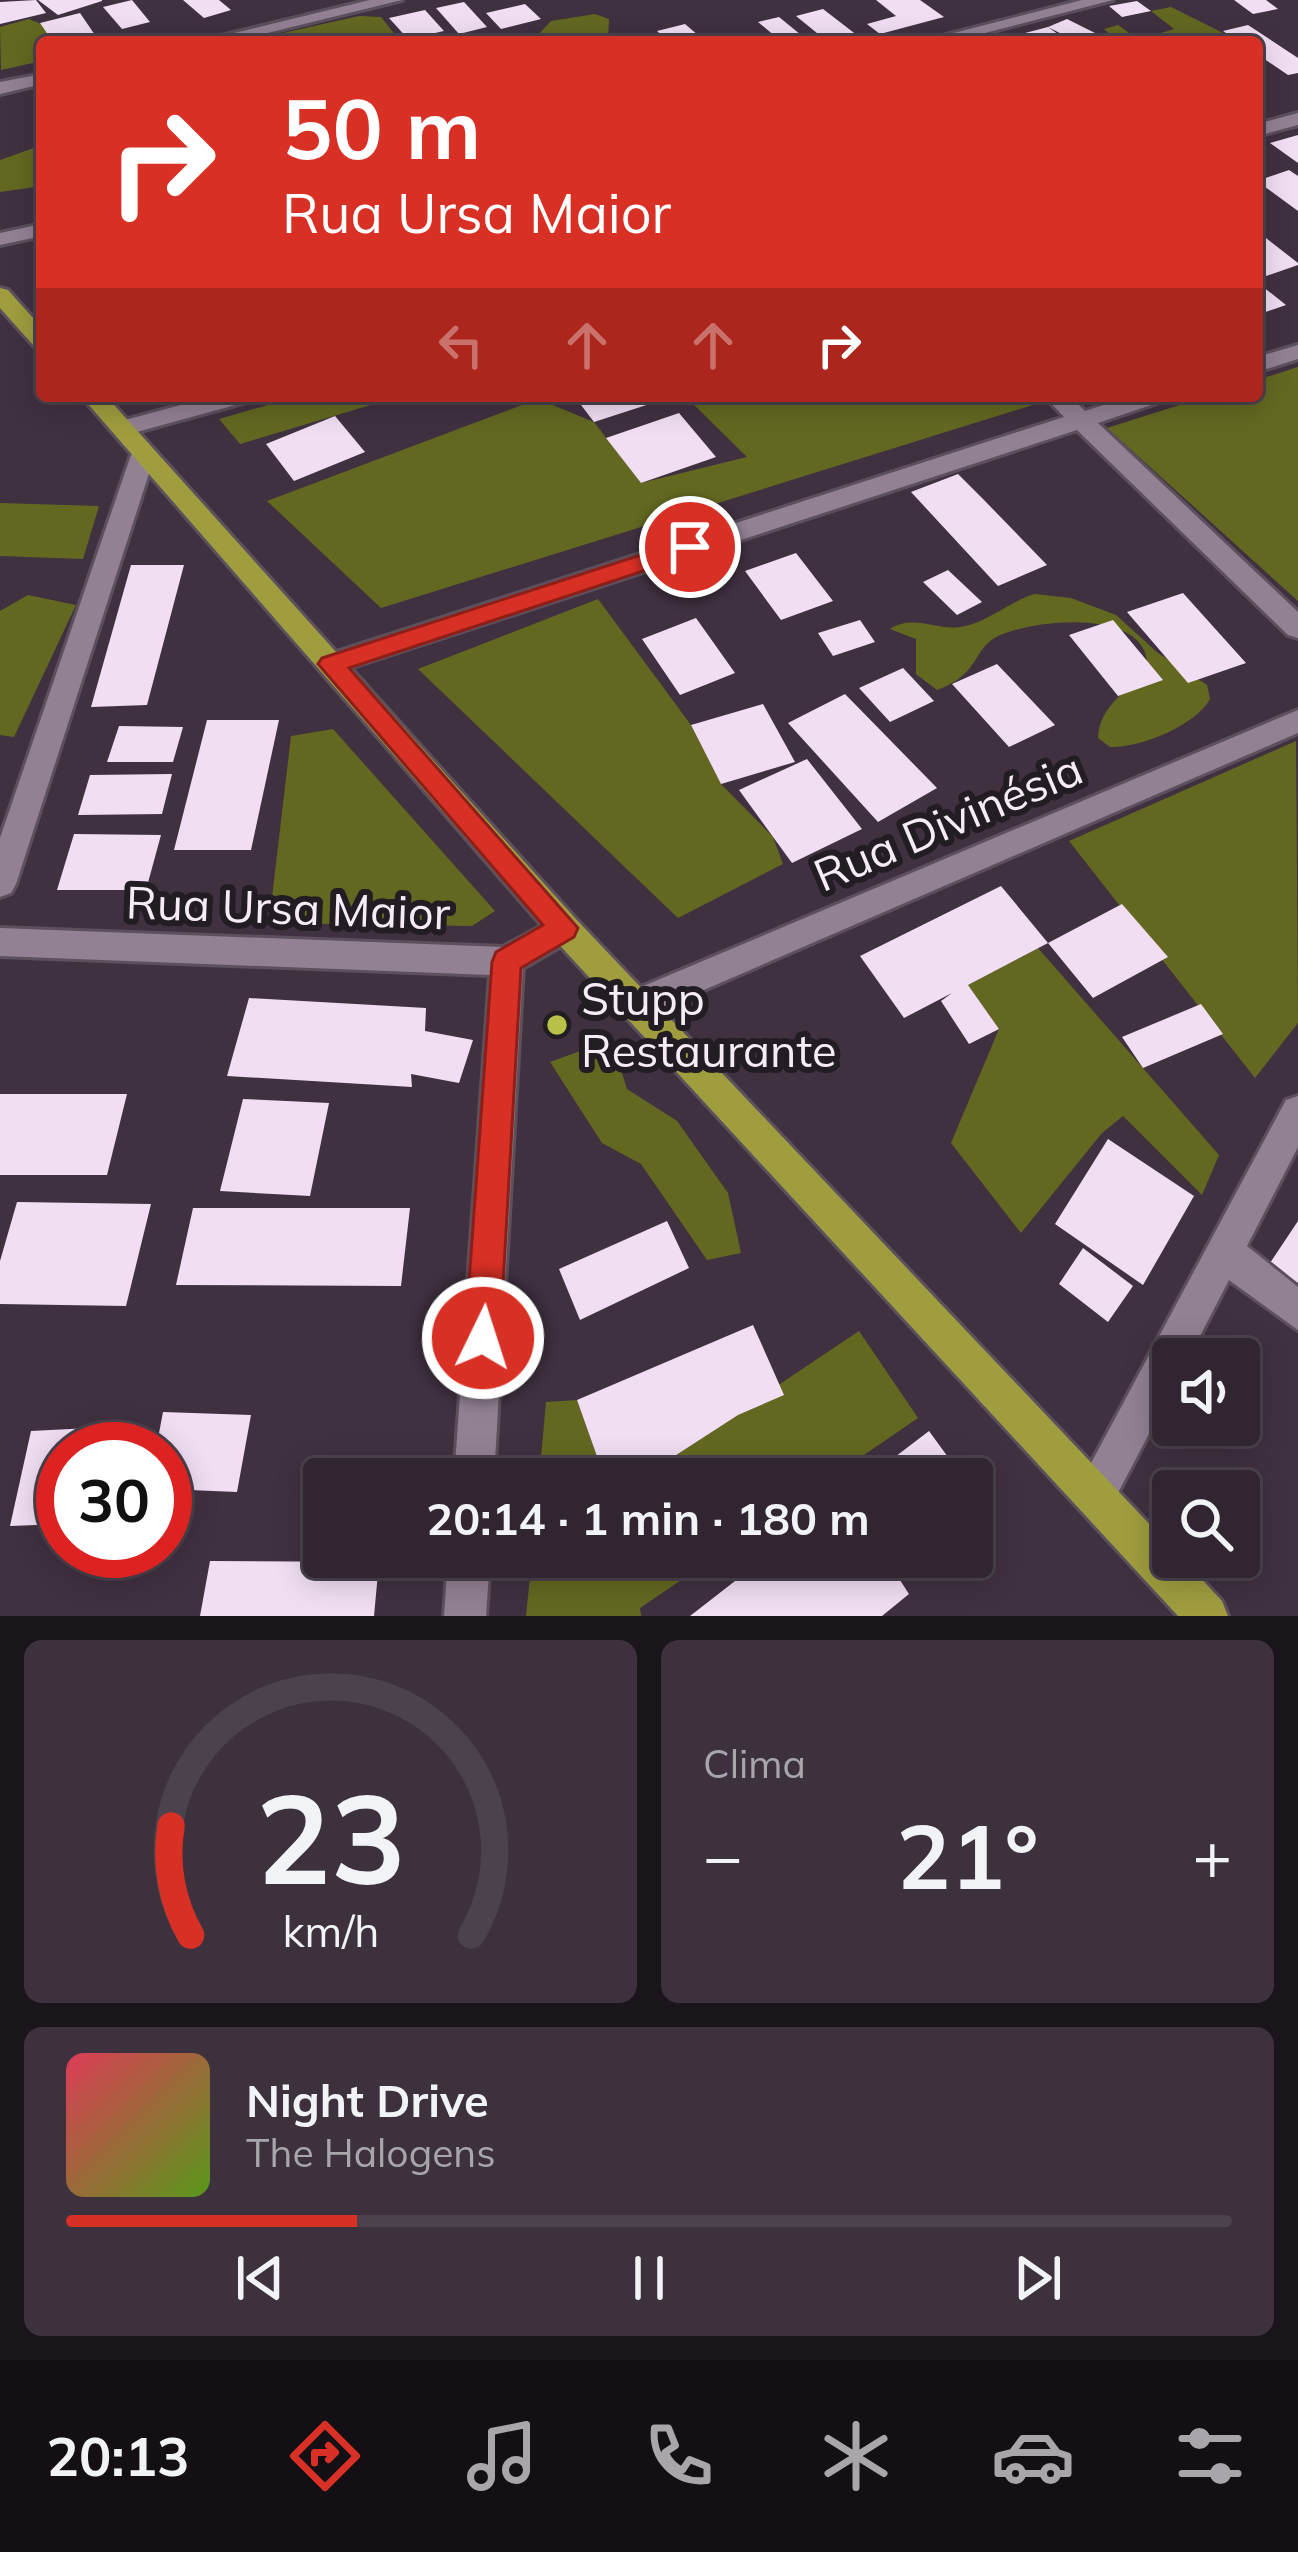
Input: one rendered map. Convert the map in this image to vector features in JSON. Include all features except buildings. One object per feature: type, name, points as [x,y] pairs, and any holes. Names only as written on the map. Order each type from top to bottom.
[{"type":"main road","points":[[0,295],[36,334]]},
{"type":"main road","points":[[98,402],[634,1005],[1207,1616]]},
{"type":"street","points":[[233,36],[394,0]]},
{"type":"street","points":[[953,36],[1105,0]]},
{"type":"street","points":[[0,88],[36,80]]},
{"type":"street","points":[[1263,128],[1298,119]]},
{"type":"street","points":[[0,239],[36,231]]},
{"type":"street","points":[[1263,363],[1298,352]]},
{"type":"street","points":[[0,884],[132,441],[227,402]]},
{"type":"street","points":[[1063,402],[1298,628]]},
{"type":"street","points":[[331,664],[1135,402]]},
{"type":"street","name":"Rua Divinésia","points":[[634,1005],[1298,722]]},
{"type":"street","name":"Rua Ursa Maior","points":[[0,942],[507,962],[564,928]]},
{"type":"street","points":[[475,1458],[507,962]]},
{"type":"street","points":[[1096,1494],[1298,1112]]},
{"type":"street","points":[[1223,1252],[1298,1311]]},
{"type":"street","points":[[465,1616],[468,1578]]},
{"type":"green space","points":[[1171,7],[1229,36],[1152,36],[1174,29],[1151,11]]},
{"type":"green space","points":[[595,14],[609,19],[608,36],[537,36],[551,21]]},
{"type":"green space","points":[[359,16],[381,17],[396,36],[270,36]]},
{"type":"green space","points":[[29,19],[63,36],[36,36],[36,62],[1,70],[0,27]]},
{"type":"green space","points":[[1118,25],[1133,36],[1112,36],[1104,29]]},
{"type":"green space","points":[[36,147],[36,187],[0,192],[0,160]]},
{"type":"green space","points":[[1298,367],[1298,601],[1107,428],[1189,402],[1263,402],[1263,378]]},
{"type":"green space","points":[[278,402],[381,402],[240,444],[219,419]]},
{"type":"green space","points":[[530,402],[545,402],[594,422],[641,483],[747,457],[691,402],[1036,404],[381,608],[267,501]]},
{"type":"green space","points":[[0,503],[99,506],[83,559],[0,556]]},
{"type":"green space","points":[[1035,594],[1071,598],[1116,615],[1158,653],[1207,685],[1210,699],[1192,718],[1166,734],[1110,747],[1098,738],[1103,717],[1147,672],[1144,651],[1132,636],[1089,623],[1015,630],[990,641],[961,677],[937,690],[916,674],[916,639],[890,629],[909,623],[965,626]]},
{"type":"green space","points":[[28,595],[76,605],[14,737],[0,735],[0,611]]},
{"type":"green space","points":[[598,599],[691,725],[721,784],[773,837],[783,864],[678,918],[418,669]]},
{"type":"green space","points":[[333,729],[495,911],[472,926],[269,923],[291,736]]},
{"type":"green space","points":[[1296,741],[1298,1023],[1255,1078],[1069,841]]},
{"type":"green space","points":[[1038,948],[1219,1155],[1202,1195],[1123,1116],[1102,1133],[1021,1233],[951,1143],[999,1029],[968,985]]},
{"type":"green space","points":[[611,1040],[627,1089],[677,1121],[728,1193],[741,1253],[707,1260],[641,1164],[602,1143],[550,1062]]},
{"type":"green space","points":[[859,1331],[918,1418],[860,1458],[669,1458]]},
{"type":"green space","points":[[577,1400],[598,1458],[541,1458],[546,1402]]},
{"type":"green space","points":[[530,1578],[684,1578],[640,1608],[641,1616],[526,1616]]},
{"type":"place","name":"Stupp Restaurante","points":[[557,1025]]},
{"type":"route","points":[[483,1338],[507,962],[564,928],[331,664],[690,547]]}]
